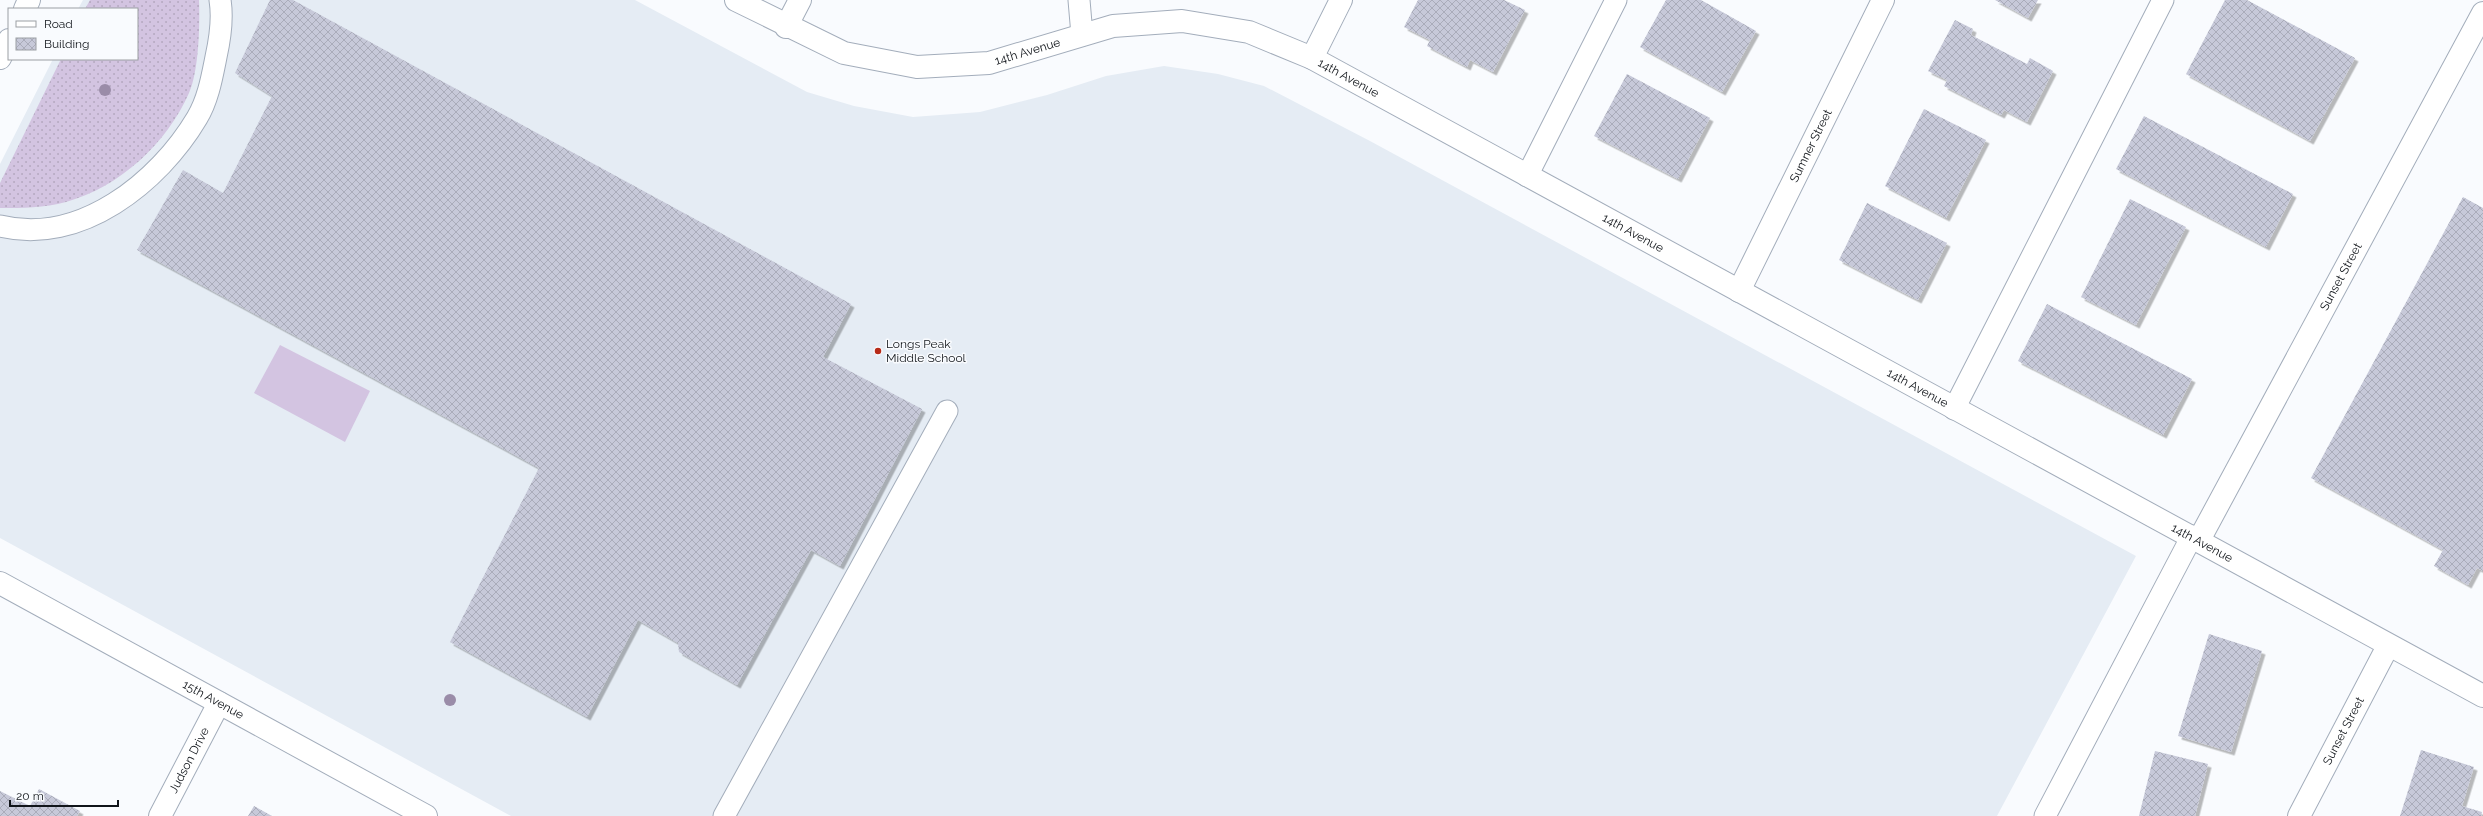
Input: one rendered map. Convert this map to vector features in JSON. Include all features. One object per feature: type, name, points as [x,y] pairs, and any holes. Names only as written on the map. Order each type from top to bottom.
[{"type":"street","name":"14th Avenue","points":[[736,0],[786,27],[844,54],[917,67],[989,64],[1112,26],[1182,21],[1249,32],[1312,58],[1739,292],[2195,538],[2388,646],[2483,696]]},
{"type":"street","points":[[786,27],[800,0]]},
{"type":"street","points":[[1312,58],[1341,0]]},
{"type":"street","name":"Sumner Street","points":[[1739,292],[1883,0]]},
{"type":"street","name":"Sunset Street","points":[[2195,538],[2483,13]]},
{"type":"street","points":[[0,58],[8,42]]},
{"type":"street","name":"15th Avenue","points":[[0,583],[426,816]]},
{"type":"street","name":"Sunset Street","points":[[2299,816],[2388,646]]},
{"type":"street","name":"Judson Drive","points":[[160,816],[219,703]]},
{"type":"lane","points":[[0,226],[12,229],[53,227],[89,216],[121,200],[149,177],[173,151],[198,117],[212,79],[220,39],[220,0]]},
{"type":"lane","points":[[1079,0],[1082,35]]},
{"type":"lane","points":[[1527,176],[1616,0]]},
{"type":"lane","points":[[1954,408],[2163,0]]},
{"type":"lane","points":[[724,816],[947,411]]},
{"type":"lane","points":[[2045,816],[2195,538]]},
{"type":"shaded area","name":"Longs Peak Middle School","points":[[83,0],[635,0],[807,92],[854,106],[913,117],[980,112],[1047,95],[1106,76],[1164,66],[1218,74],[1264,86],[1370,141],[2136,556],[1997,816],[511,816],[0,538],[0,164],[52,60],[138,60],[138,8],[79,8]]},
{"type":"shaded area","points":[[90,0],[199,0],[197,60],[189,93],[180,111],[155,146],[140,161],[105,186],[86,195],[58,204],[33,207],[0,208],[0,183],[61,60],[138,60],[138,8],[86,8]]},
{"type":"shaded area","points":[[280,345],[370,391],[345,442],[254,393]]},
{"type":"building","name":"Longs Peak Middle School","points":[[270,0],[293,0],[851,304],[823,357],[922,409],[840,566],[811,550],[737,685],[679,652],[678,643],[638,620],[587,717],[450,642],[539,468],[137,250],[183,170],[223,193],[272,96],[235,73]]},
{"type":"building","points":[[1418,0],[1504,0],[1525,10],[1493,72],[1470,60],[1467,67],[1427,46],[1430,40],[1404,27]]},
{"type":"building","points":[[1666,0],[1701,0],[1756,31],[1722,92],[1640,47]]},
{"type":"building","points":[[1995,0],[2038,0],[2028,18]]},
{"type":"building","points":[[2225,0],[2247,0],[2355,58],[2310,141],[2186,74]]},
{"type":"building","points":[[1955,20],[1973,29],[1971,35],[2027,64],[2030,58],[2053,71],[2027,122],[2004,110],[2001,115],[1944,86],[1947,80],[1928,71]]},
{"type":"building","points":[[1627,74],[1710,118],[1678,179],[1594,136]]},
{"type":"building","points":[[1924,109],[1986,140],[1946,218],[1885,186]]},
{"type":"building","points":[[2144,116],[2293,194],[2266,247],[2116,169]]},
{"type":"building","points":[[2463,197],[2483,208],[2483,571],[2477,568],[2468,585],[2434,566],[2443,550],[2311,478]]},
{"type":"building","points":[[2130,199],[2186,227],[2136,325],[2081,297]]},
{"type":"building","points":[[1867,203],[1947,243],[1918,300],[1839,260]]},
{"type":"building","points":[[2047,304],[2192,379],[2163,435],[2018,361]]},
{"type":"building","points":[[2209,634],[2262,651],[2231,752],[2178,736]]},
{"type":"building","points":[[2421,750],[2474,767],[2462,806],[2482,812],[2481,816],[2400,816]]},
{"type":"building","points":[[2155,751],[2208,764],[2195,816],[2139,816]]},
{"type":"building","points":[[39,789],[80,811],[77,816],[0,816],[0,791],[30,806]]},
{"type":"building","points":[[254,806],[272,816],[248,816]]},
{"type":"place","name":"Longs Peak Middle School","points":[[878,351]]}]
